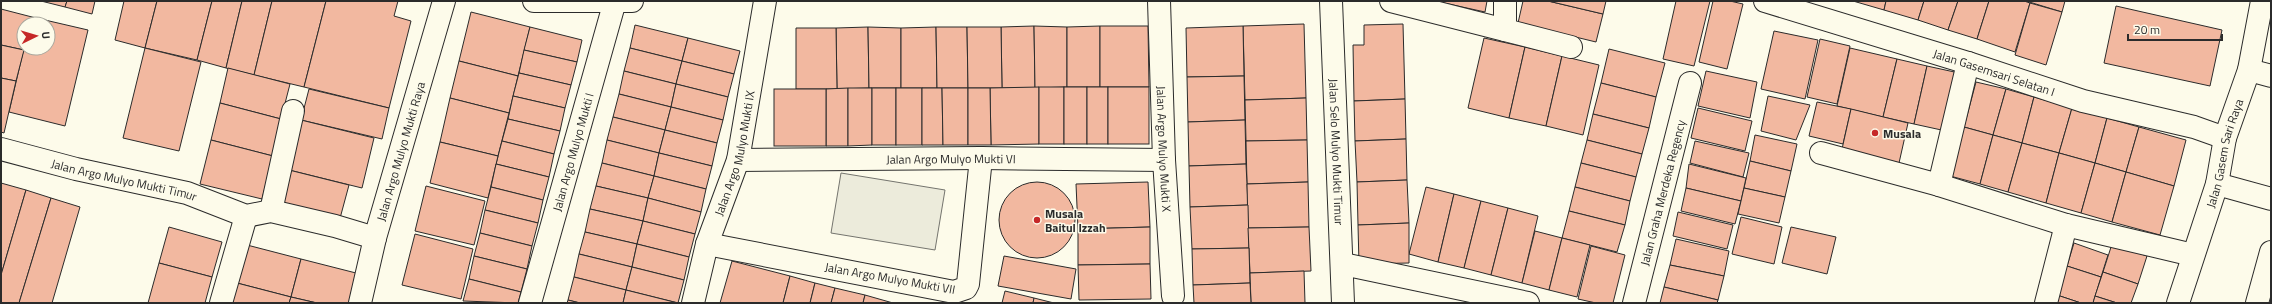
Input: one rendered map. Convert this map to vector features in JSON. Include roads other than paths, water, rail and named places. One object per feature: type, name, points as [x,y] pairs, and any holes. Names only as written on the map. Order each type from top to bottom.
[{"type":"street","name":"Jalan Argo Mulyo Mukti Raya","points":[[360,303],[375,238],[444,1]]},
{"type":"street","points":[[534,1],[632,1]]},
{"type":"street","name":"Jalan Argo Mulyo Mukti I","points":[[530,303],[615,1]]},
{"type":"street","name":"Jalan Argo Mulyo Mukti IX","points":[[693,303],[707,244],[738,160],[765,1]]},
{"type":"street","name":"Jalan Argo Mulyo Mukti X","points":[[1158,1],[1164,160],[1173,296]]},
{"type":"street","name":"Jalan Selo Mulyo Mukti Timur","points":[[1331,1],[1342,264],[1342,303]]},
{"type":"street","points":[[1391,1],[1571,47]]},
{"type":"street","points":[[1505,1],[1505,30]]},
{"type":"street","name":"Jalan Gasemsari Selatan I","points":[[1765,1],[1968,63],[2083,101],[2194,127],[2225,138]]},
{"type":"street","name":"Jalan Gasem Sari Raya","points":[[2178,303],[2217,184],[2225,138],[2249,70],[2262,1]]},
{"type":"street","points":[[1940,185],[1968,63]]},
{"type":"street","points":[[2249,70],[2271,76]]},
{"type":"street","name":"Jalan Graha Merdeka Regency","points":[[1634,303],[1690,83]]},
{"type":"street","points":[[271,211],[293,111]]},
{"type":"street","name":"Jalan Argo Mulyo Mukti Timur","points":[[1,149],[76,169],[187,193],[246,216]]},
{"type":"street","points":[[1821,153],[1940,185],[2066,226],[2193,255]]},
{"type":"street","name":"Jalan Argo Mulyo Mukti VI","points":[[738,160],[981,158],[1164,160]]},
{"type":"street","name":"Jalan Argo Mulyo Mukti VII","points":[[707,244],[954,292],[960,291],[968,284],[981,158]]},
{"type":"street","points":[[2217,184],[2271,199]]},
{"type":"street","points":[[221,303],[246,216],[271,211],[335,226],[375,238]]},
{"type":"street","points":[[2046,303],[2066,226]]},
{"type":"street","points":[[2257,303],[2271,252]]},
{"type":"street","points":[[1342,264],[1528,303]]},
{"type":"place","name":"Musala","points":[[1875,133]]},
{"type":"place","name":"Musala Baitul Izzah","points":[[1037,220]]}]
